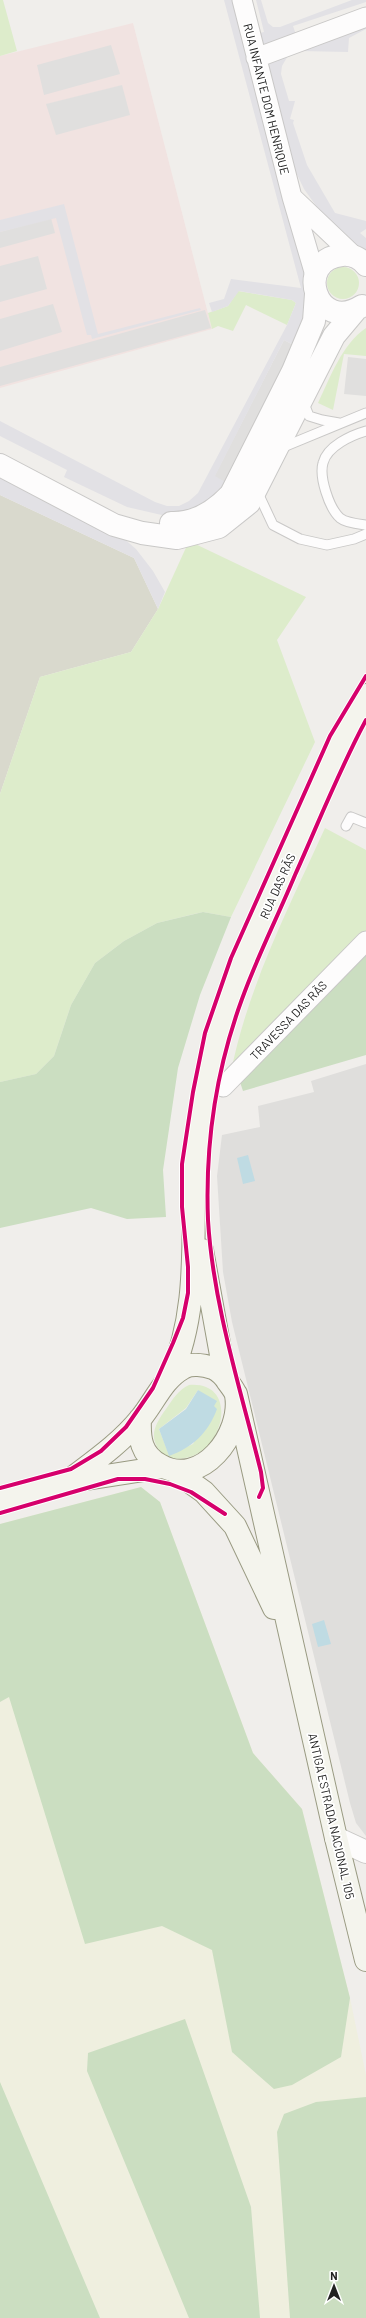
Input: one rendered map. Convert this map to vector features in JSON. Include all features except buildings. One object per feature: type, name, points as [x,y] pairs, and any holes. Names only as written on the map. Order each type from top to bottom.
[{"type":"main road","name":"RUA DAS RÃS","points":[[206,1082],[220,1023],[233,987],[336,752],[366,695]]},
{"type":"main road","name":"ANTIGA ESTRADA NACIONAL 105","points":[[170,1377],[180,1354],[192,1297],[195,1160],[206,1082]]},
{"type":"main road","name":"ANTIGA ESTRADA NACIONAL 105","points":[[194,1210],[230,1386],[366,1960]]},
{"type":"main road","points":[[0,1500],[67,1482],[195,1468],[216,1455],[228,1439],[236,1420],[230,1386],[214,1369],[200,1365],[185,1367],[170,1377],[140,1419],[109,1451],[67,1482]]},
{"type":"main road","points":[[140,1419],[139,1434],[142,1449],[153,1462],[170,1470]]},
{"type":"main road","name":"ANTIGA ESTRADA NACIONAL 105","points":[[170,1470],[204,1492],[235,1526],[268,1591],[299,1673]]},
{"type":"street","name":"RUA INFANTE DOM HENRIQUE","points":[[242,0],[315,285]]},
{"type":"street","points":[[256,58],[366,17]]},
{"type":"street","points":[[292,197],[360,261]]},
{"type":"street","points":[[247,485],[314,321],[315,285],[319,267],[334,256],[360,261]]},
{"type":"street","points":[[315,285],[321,304],[332,310],[346,313],[363,306]]},
{"type":"street","points":[[0,465],[114,525],[162,537],[177,538],[200,526],[231,494],[247,485],[276,450],[334,336],[363,306]]},
{"type":"street","points":[[0,450],[121,512],[152,521],[200,526]]},
{"type":"street","name":"TRAVESSA DAS RÃS","points":[[206,1082],[223,1087],[366,940]]},
{"type":"street","points":[[336,1838],[366,1852]]},
{"type":"lane","points":[[293,371],[309,416],[341,423]]},
{"type":"lane","points":[[276,450],[366,413]]},
{"type":"lane","points":[[366,431],[334,447],[322,463],[324,485],[329,504],[340,518],[354,524],[366,525]]},
{"type":"lane","points":[[247,485],[261,504],[272,525],[300,540],[327,545],[354,540],[366,534]]},
{"type":"lane","points":[[346,826],[351,817],[366,823]]},
{"type":"shaded area","points":[[224,0],[233,0],[310,291],[297,347],[284,340],[215,476],[227,483],[212,503],[166,516],[127,507],[64,477],[67,470],[0,436],[0,421],[155,502],[167,506],[179,506],[189,501],[198,493],[287,325],[296,303],[292,300],[239,291],[228,306],[212,312],[209,303],[224,299],[231,279],[301,288]]},
{"type":"shaded area","points":[[256,0],[261,0],[268,23],[273,27],[280,27],[352,0],[366,0],[366,2],[293,26],[301,49],[366,27],[366,29],[349,38],[348,52],[300,51],[289,54],[282,66],[281,74],[289,101],[295,101],[290,119],[294,120],[293,123],[307,165],[335,213],[366,221],[366,229],[360,233],[366,238],[366,254],[330,225],[304,189],[288,156],[256,34],[264,32]]},
{"type":"shaded area","points":[[133,23],[212,329],[0,388],[0,56]]},
{"type":"shaded area","points":[[111,45],[120,74],[44,95],[37,65]]},
{"type":"shaded area","points":[[122,85],[130,115],[56,135],[46,104]]},
{"type":"shaded area","points":[[64,204],[98,334],[200,308],[201,310],[92,339],[91,335],[87,335],[56,218],[0,232],[0,220]]},
{"type":"shaded area","points":[[51,218],[55,233],[0,248],[0,232]]},
{"type":"shaded area","points":[[38,256],[47,289],[0,302],[0,266]]},
{"type":"shaded area","points":[[53,304],[62,332],[0,351],[0,319]]},
{"type":"shaded area","points":[[205,310],[211,328],[0,386],[0,367]]},
{"type":"shaded area","points":[[284,340],[297,347],[227,483],[214,477]]},
{"type":"shaded area","points":[[348,357],[366,359],[366,396],[344,394]]},
{"type":"shaded area","points":[[0,472],[115,531],[136,549],[153,571],[165,592],[158,609],[134,558],[0,495]]},
{"type":"shaded area","points":[[0,495],[134,558],[158,609],[131,652],[40,677],[0,794]]},
{"type":"shaded area","points":[[366,1064],[366,1836],[356,1823],[350,1803],[232,1322],[223,1272],[217,1176],[222,1135],[260,1127],[258,1106],[314,1092],[311,1081]]},
{"type":"green space","points":[[0,0],[3,0],[17,51],[0,56]]},
{"type":"green space","points":[[340,267],[346,267],[355,271],[359,283],[355,295],[346,299],[340,299],[331,295],[327,286],[327,280],[331,271]]},
{"type":"green space","points":[[238,291],[292,300],[296,303],[287,325],[246,305],[233,331],[218,326],[212,329],[208,313],[228,306]]},
{"type":"green space","points":[[366,328],[366,356],[344,354],[333,410],[318,403],[343,352]]},
{"type":"green space","points":[[189,541],[306,597],[277,640],[315,742],[231,917],[203,912],[194,914],[157,923],[124,941],[95,963],[71,1005],[54,1056],[36,1074],[0,1082],[0,794],[40,677],[131,652],[158,609]]},
{"type":"green space","points":[[325,828],[366,850],[366,934],[231,1072],[238,1040],[259,978],[284,917]]},
{"type":"green space","points":[[203,912],[231,917],[200,995],[178,1068],[163,1170],[166,1217],[127,1219],[91,1208],[0,1228],[0,1082],[36,1074],[54,1056],[71,1005],[95,963],[124,941],[157,923]]},
{"type":"green space","points":[[366,954],[366,1055],[243,1091],[240,1082]]},
{"type":"green space","points":[[189,1385],[207,1387],[217,1396],[221,1410],[220,1425],[212,1439],[201,1451],[185,1458],[166,1457],[156,1445],[154,1439],[155,1428],[173,1398]],"holes":[[[198,1390],[213,1407],[193,1444],[169,1455],[159,1429],[186,1408]]]},
{"type":"green space","points":[[141,1487],[160,1502],[253,1753],[302,1809],[350,1998],[366,2075],[366,2318],[0,2318],[0,1524]]},
{"type":"green space","points":[[141,1487],[160,1502],[253,1753],[302,1809],[350,1998],[341,2057],[292,2085],[274,2089],[232,2052],[212,1950],[162,1926],[85,1944],[9,1697],[0,1702],[0,1524]]},
{"type":"green space","points":[[185,2019],[251,2207],[260,2318],[189,2318],[87,2071],[88,2053]]},
{"type":"green space","points":[[0,2082],[100,2318],[0,2318]]},
{"type":"green space","points":[[366,2097],[366,2318],[290,2318],[277,2132],[284,2114],[316,2102]]},
{"type":"water","points":[[248,1155],[255,1181],[243,1184],[237,1158]]},
{"type":"water","points":[[198,1390],[217,1401],[214,1406],[217,1409],[209,1425],[199,1438],[192,1444],[169,1456],[159,1429],[186,1409]]},
{"type":"water","points":[[324,1620],[331,1644],[318,1647],[312,1624]]},
{"type":"cycle path","points":[[0,1488],[71,1469],[101,1451],[126,1427],[153,1388],[183,1318],[188,1293],[188,1267],[182,1207],[182,1164],[193,1092],[205,1033],[231,958],[330,736],[366,676]]},
{"type":"cycle path","points":[[259,1497],[263,1488],[261,1472],[229,1347],[211,1252],[208,1220],[208,1164],[214,1108],[225,1053],[248,983],[338,778],[366,720]]},
{"type":"cycle path","points":[[0,1513],[118,1479],[145,1479],[170,1484],[191,1492],[225,1514]]}]
